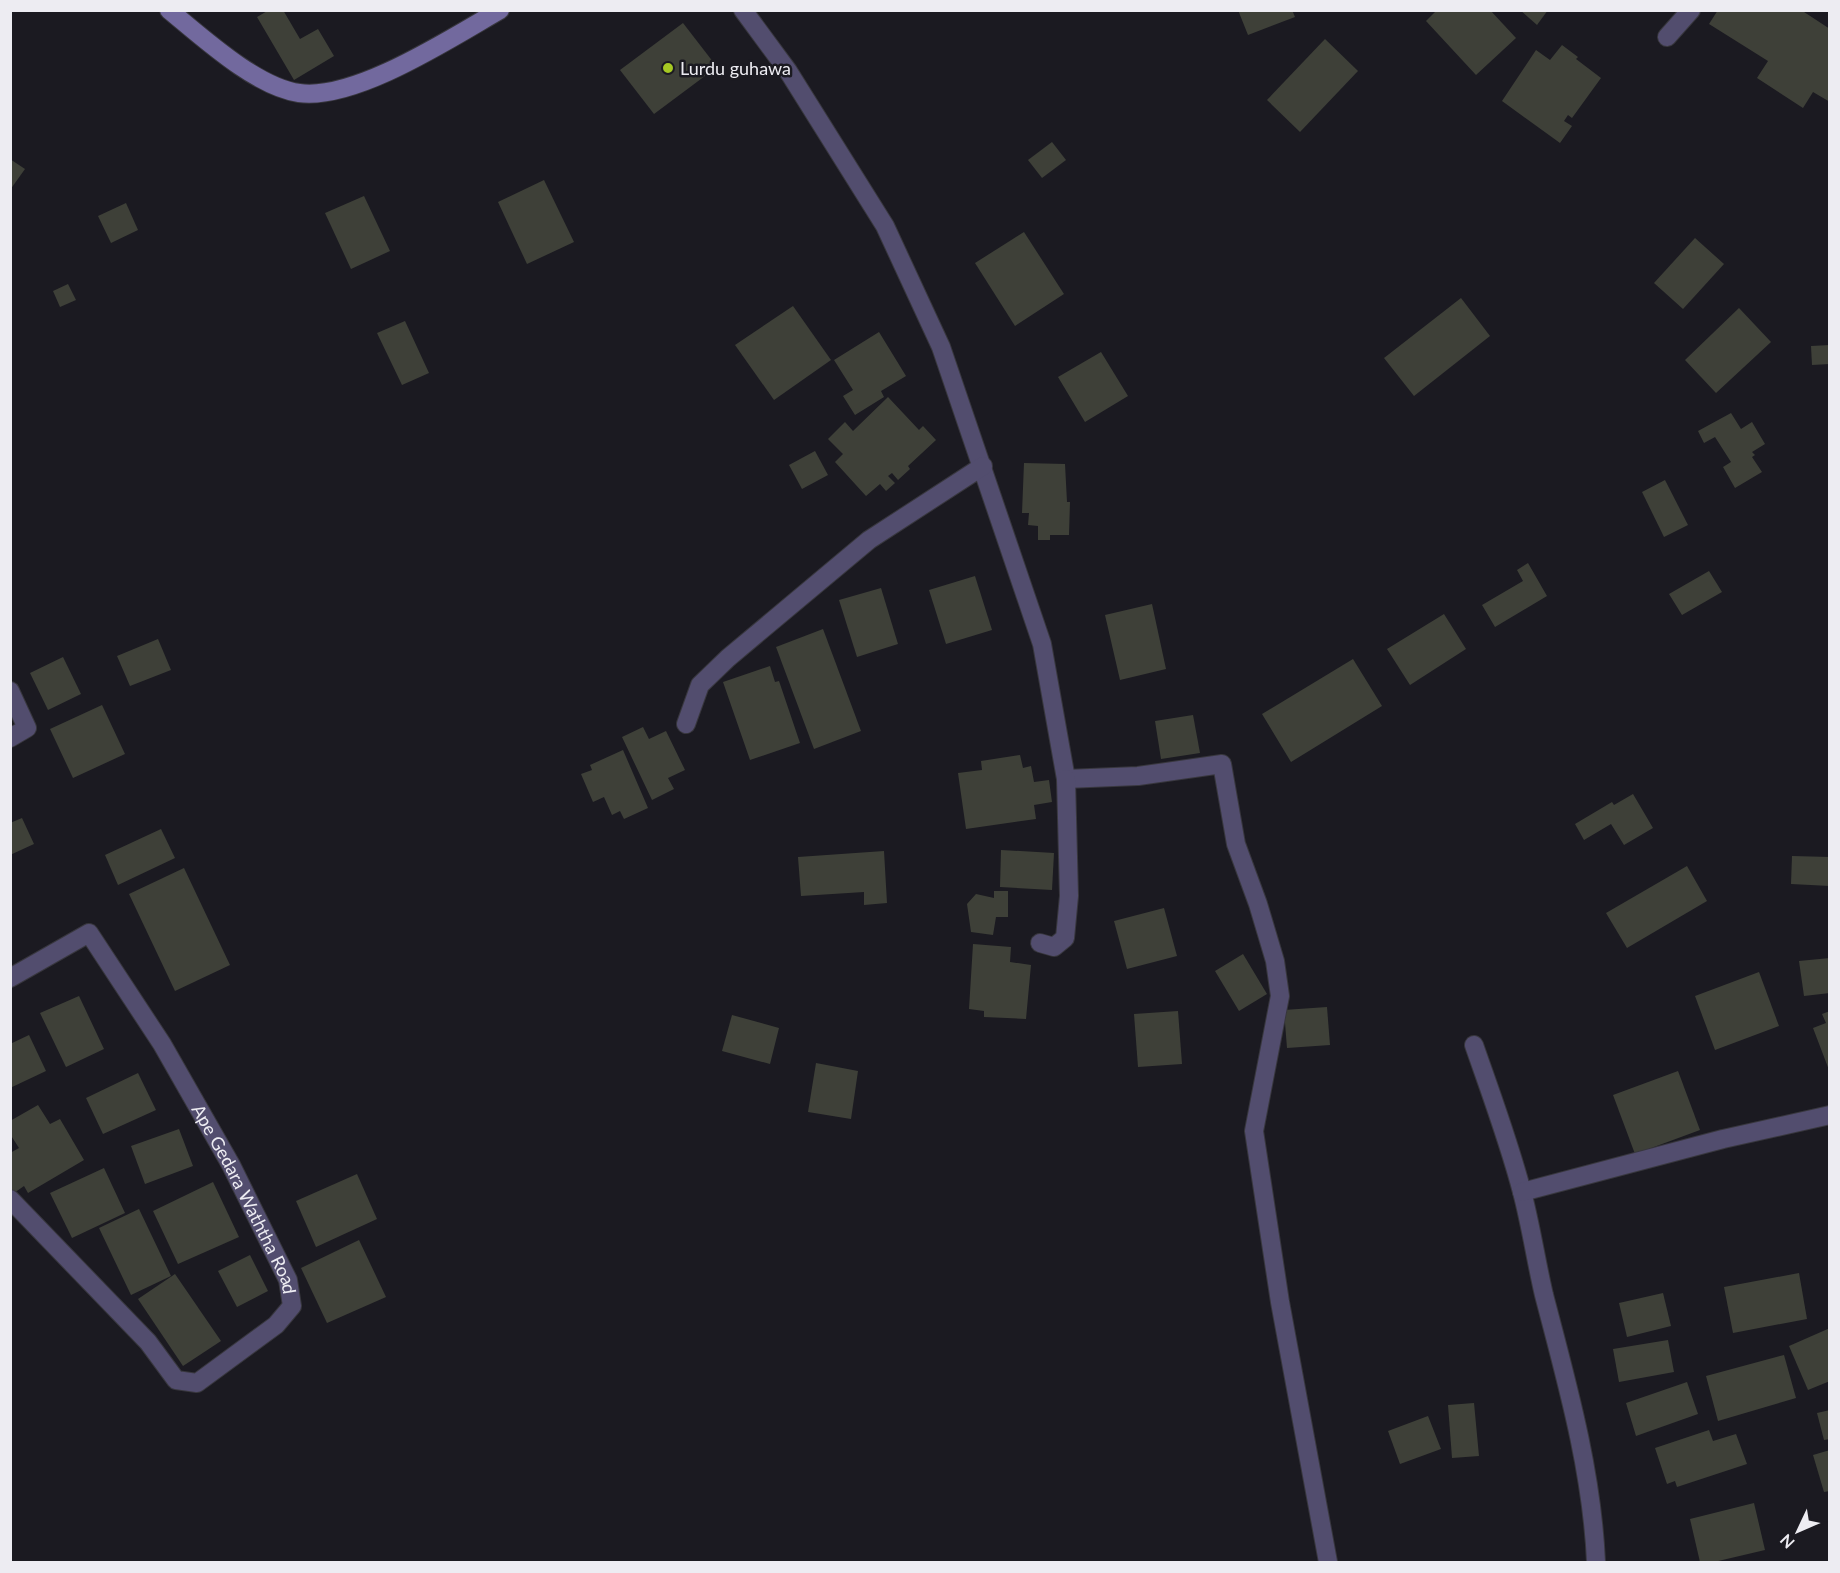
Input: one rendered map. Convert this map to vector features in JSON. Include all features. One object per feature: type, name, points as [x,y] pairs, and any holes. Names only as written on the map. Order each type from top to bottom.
[{"type":"street","points":[[169,10],[241,68],[299,93],[320,93],[351,86],[421,55],[500,10]]},
{"type":"street","points":[[743,10],[788,71],[885,226],[941,347],[1042,644],[1066,779],[1069,896],[1065,938],[1054,947],[1040,943]]},
{"type":"street","points":[[1668,37],[1691,10]]},
{"type":"street","points":[[686,724],[700,685],[728,658],[869,540],[983,466]]},
{"type":"street","points":[[10,691],[27,728],[10,738]]},
{"type":"street","points":[[1066,779],[1138,776],[1222,764],[1236,844],[1258,904],[1275,961],[1280,996],[1254,1131],[1280,1302],[1328,1563]]},
{"type":"street","name":"Ape Gedara Waththa Road","points":[[10,978],[89,933],[162,1044],[231,1165],[288,1280],[292,1306],[276,1325],[197,1383],[176,1380],[148,1342],[10,1199]]},
{"type":"street","points":[[1474,1046],[1498,1112],[1522,1192],[1541,1281],[1577,1424],[1588,1488],[1596,1563]]},
{"type":"street","points":[[1522,1192],[1723,1139],[1830,1115]]},
{"type":"building","points":[[269,10],[283,10],[300,39],[318,29],[334,56],[294,80],[257,17]]},
{"type":"building","points":[[1238,10],[1292,10],[1295,17],[1248,35]]},
{"type":"building","points":[[1437,10],[1490,10],[1516,38],[1476,75],[1426,21]]},
{"type":"building","points":[[1520,10],[1548,10],[1537,25]]},
{"type":"building","points":[[1718,10],[1801,10],[1830,29],[1830,102],[1813,92],[1803,108],[1757,78],[1768,61],[1709,24]]},
{"type":"building","name":"Lurdu guhawa","points":[[683,23],[717,67],[654,114],[620,70]]},
{"type":"building","points":[[1325,39],[1358,71],[1300,132],[1267,100]]},
{"type":"building","points":[[1562,45],[1601,78],[1572,118],[1568,115],[1564,121],[1572,126],[1560,143],[1502,101],[1536,50],[1550,60]]},
{"type":"building","points":[[1052,142],[1066,160],[1042,178],[1028,160]]},
{"type":"building","points":[[10,159],[25,169],[10,190]]},
{"type":"building","points":[[544,180],[574,242],[527,264],[498,202]]},
{"type":"building","points":[[364,196],[390,251],[351,269],[325,213]]},
{"type":"building","points":[[126,203],[138,230],[111,243],[98,216]]},
{"type":"building","points":[[1024,232],[1064,294],[1015,326],[975,263]]},
{"type":"building","points":[[1695,238],[1724,264],[1683,309],[1654,283]]},
{"type":"building","points":[[68,284],[76,300],[60,307],[53,291]]},
{"type":"building","points":[[1461,298],[1490,336],[1414,396],[1384,358]]},
{"type":"building","points":[[793,306],[831,360],[774,400],[735,345]]},
{"type":"building","points":[[1739,308],[1771,342],[1716,393],[1685,360]]},
{"type":"building","points":[[405,321],[429,373],[402,385],[377,333]]},
{"type":"building","points":[[879,332],[906,376],[881,391],[884,397],[855,415],[843,396],[853,390],[834,360]]},
{"type":"building","points":[[1830,345],[1830,364],[1812,365],[1811,346]]},
{"type":"building","points":[[1101,352],[1128,396],[1085,422],[1058,377]]},
{"type":"building","points":[[888,397],[919,430],[923,426],[936,440],[908,466],[910,469],[898,480],[892,473],[888,476],[895,483],[886,491],[880,484],[866,496],[835,462],[843,454],[828,439],[845,422],[853,431]]},
{"type":"building","points":[[1731,413],[1741,429],[1752,422],[1765,444],[1752,452],[1755,455],[1752,457],[1762,472],[1735,488],[1723,467],[1731,462],[1715,437],[1704,443],[1698,431]]},
{"type":"building","points":[[815,451],[828,475],[802,489],[789,465]]},
{"type":"building","points":[[1024,463],[1065,464],[1067,502],[1070,502],[1069,535],[1050,535],[1050,540],[1038,540],[1038,526],[1028,525],[1029,513],[1022,513]]},
{"type":"building","points":[[1665,480],[1688,525],[1664,537],[1642,492]]},
{"type":"building","points":[[1528,563],[1547,596],[1495,627],[1482,605],[1523,581],[1517,570]]},
{"type":"building","points":[[1709,571],[1722,592],[1682,615],[1669,594]]},
{"type":"building","points":[[975,576],[992,630],[946,644],[929,590]]},
{"type":"building","points":[[881,588],[898,644],[857,657],[839,600]]},
{"type":"building","points":[[1152,604],[1166,669],[1120,680],[1105,615]]},
{"type":"building","points":[[1444,614],[1466,649],[1410,685],[1387,649]]},
{"type":"building","points":[[823,629],[861,731],[814,749],[776,647]]},
{"type":"building","points":[[158,639],[171,670],[130,686],[117,656]]},
{"type":"building","points":[[63,657],[81,694],[48,710],[30,673]]},
{"type":"building","points":[[1353,659],[1382,706],[1291,762],[1262,714]]},
{"type":"building","points":[[770,666],[775,682],[779,681],[800,743],[750,760],[723,682]]},
{"type":"building","points":[[102,705],[125,754],[73,778],[50,729]]},
{"type":"building","points":[[1193,715],[1200,753],[1161,759],[1155,721]]},
{"type":"building","points":[[643,727],[649,739],[666,731],[685,770],[668,778],[674,789],[652,800],[622,737]]},
{"type":"building","points":[[623,750],[648,808],[624,819],[620,811],[612,815],[604,797],[593,802],[581,774],[592,770],[590,765]]},
{"type":"building","points":[[1020,755],[1023,768],[1031,766],[1034,782],[1049,780],[1052,802],[1034,805],[1036,819],[966,829],[958,773],[982,770],[981,761]]},
{"type":"building","points":[[1633,794],[1653,828],[1624,845],[1611,824],[1584,840],[1575,824],[1612,802],[1614,805]]},
{"type":"building","points":[[22,818],[34,844],[10,855],[10,823]]},
{"type":"building","points":[[161,829],[175,858],[118,885],[105,855]]},
{"type":"building","points":[[1001,850],[1054,853],[1052,890],[1000,887]]},
{"type":"building","points":[[884,851],[887,903],[864,905],[864,892],[801,896],[798,857]]},
{"type":"building","points":[[1792,856],[1830,857],[1830,886],[1791,884]]},
{"type":"building","points":[[1687,866],[1707,901],[1627,948],[1606,913]]},
{"type":"building","points":[[184,868],[230,965],[175,991],[129,894]]},
{"type":"building","points":[[994,891],[1008,891],[1008,917],[996,917],[993,935],[971,932],[967,904],[976,894],[994,898]]},
{"type":"building","points":[[1164,908],[1177,956],[1127,969],[1114,921]]},
{"type":"building","points":[[973,944],[1011,947],[1010,962],[1031,965],[1026,1019],[984,1017],[984,1011],[969,1009]]},
{"type":"building","points":[[1243,954],[1267,994],[1239,1011],[1215,971]]},
{"type":"building","points":[[1830,958],[1830,993],[1804,996],[1799,961]]},
{"type":"building","points":[[1759,972],[1779,1026],[1715,1050],[1695,996]]},
{"type":"building","points":[[79,996],[104,1049],[66,1067],[40,1013]]},
{"type":"building","points":[[1327,1007],[1330,1045],[1287,1048],[1284,1010]]},
{"type":"building","points":[[1178,1011],[1182,1064],[1138,1067],[1134,1014]]},
{"type":"building","points":[[1830,1011],[1829,1070],[1813,1028],[1826,1023],[1822,1014]]},
{"type":"building","points":[[732,1015],[779,1028],[770,1064],[722,1051]]},
{"type":"building","points":[[29,1035],[46,1071],[10,1088],[10,1044]]},
{"type":"building","points":[[816,1063],[858,1071],[851,1119],[808,1112]]},
{"type":"building","points":[[1678,1071],[1700,1130],[1635,1154],[1613,1095]]},
{"type":"building","points":[[138,1073],[156,1110],[103,1134],[86,1098]]},
{"type":"building","points":[[38,1105],[50,1124],[60,1119],[84,1160],[28,1193],[24,1186],[14,1193],[10,1187],[10,1153],[19,1148],[10,1134],[10,1121]]},
{"type":"building","points":[[179,1129],[193,1166],[145,1184],[131,1146]]},
{"type":"building","points":[[104,1168],[125,1213],[72,1238],[50,1193]]},
{"type":"building","points":[[357,1174],[377,1219],[316,1247],[296,1201]]},
{"type":"building","points":[[213,1182],[239,1237],[178,1264],[153,1211]]},
{"type":"building","points":[[139,1209],[171,1276],[131,1295],[99,1228]]},
{"type":"building","points":[[359,1240],[386,1297],[327,1323],[301,1268]]},
{"type":"building","points":[[250,1255],[268,1291],[237,1307],[218,1271]]},
{"type":"building","points":[[1799,1273],[1807,1319],[1733,1333],[1724,1287]]},
{"type":"building","points":[[175,1274],[221,1341],[183,1366],[138,1299]]},
{"type":"building","points":[[1663,1293],[1671,1326],[1627,1337],[1619,1303]]},
{"type":"building","points":[[1830,1328],[1830,1381],[1808,1390],[1789,1346]]},
{"type":"building","points":[[1668,1340],[1674,1372],[1619,1382],[1613,1349]]},
{"type":"building","points":[[1784,1355],[1796,1398],[1718,1421],[1706,1376]]},
{"type":"building","points":[[1687,1382],[1698,1414],[1636,1436],[1626,1403]]},
{"type":"building","points":[[1474,1403],[1479,1456],[1452,1458],[1448,1405]]},
{"type":"building","points":[[1830,1410],[1830,1439],[1824,1440],[1817,1413]]},
{"type":"building","points":[[1428,1416],[1441,1449],[1400,1464],[1388,1431]]},
{"type":"building","points":[[1709,1430],[1713,1441],[1736,1434],[1747,1464],[1677,1487],[1675,1481],[1667,1484],[1655,1448]]},
{"type":"building","points":[[1830,1450],[1830,1491],[1824,1492],[1813,1455]]},
{"type":"building","points":[[1754,1503],[1765,1550],[1714,1562],[1700,1562],[1690,1519]]},
{"type":"place","name":"Lurdu guhawa","points":[[668,68]]}]
